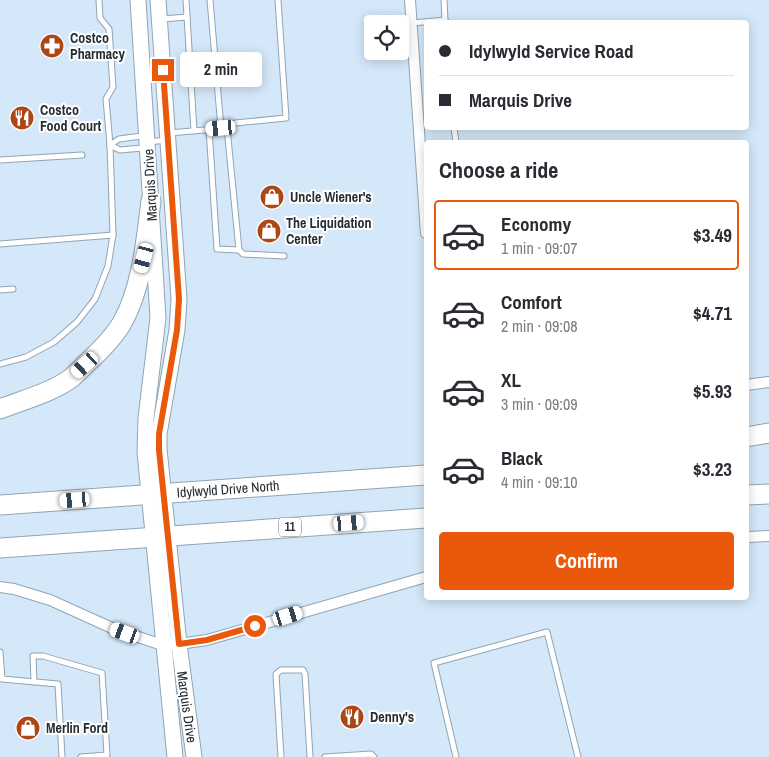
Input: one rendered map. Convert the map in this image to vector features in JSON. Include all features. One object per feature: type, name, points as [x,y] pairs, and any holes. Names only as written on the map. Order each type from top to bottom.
[{"type":"highway","points":[[0,409],[37,395],[70,379],[113,336],[123,322],[135,290],[144,258],[151,201]]},
{"type":"highway","points":[[749,437],[769,434]]},
{"type":"highway","name":"Idylwyld Drive North","points":[[0,505],[424,475]]},
{"type":"highway","points":[[749,495],[769,494]]},
{"type":"highway","name":"11","points":[[0,548],[424,518]]},
{"type":"main road","name":"Marquis Drive","points":[[138,0],[158,318],[146,418],[146,452],[156,495],[172,645],[175,757]]},
{"type":"main road","name":"Marquis Drive","points":[[156,495],[159,434],[177,330],[179,299],[158,0]]},
{"type":"main road","name":"Marquis Drive","points":[[172,645],[194,757]]},
{"type":"street","points":[[410,0],[424,177]]},
{"type":"street","points":[[749,385],[769,382]]},
{"type":"street","points":[[749,537],[769,536]]},
{"type":"street","points":[[0,587],[14,589],[50,600],[112,628],[172,645],[222,636],[424,578]]},
{"type":"lane","points":[[0,364],[26,357],[54,342],[77,322],[95,299],[108,266],[113,235],[110,145],[106,99],[112,87],[109,29],[100,18],[99,0]]},
{"type":"lane","points":[[186,0],[194,131]]},
{"type":"lane","points":[[210,0],[239,250]]},
{"type":"lane","points":[[110,145],[120,150],[142,148],[148,142],[194,131],[224,128],[235,123],[286,118],[278,0]]},
{"type":"lane","points":[[444,0],[446,20]]},
{"type":"lane","points":[[159,19],[187,17]]},
{"type":"lane","points":[[411,23],[424,22]]},
{"type":"lane","points":[[209,129],[217,249],[239,250],[243,254],[284,256]]},
{"type":"lane","points":[[110,145],[119,138],[142,136],[148,142]]},
{"type":"lane","points":[[0,160],[82,155]]},
{"type":"lane","points":[[0,244],[113,235]]},
{"type":"lane","points":[[0,290],[13,289]]},
{"type":"lane","points":[[456,757],[434,663],[547,632],[578,757]]},
{"type":"lane","points":[[0,652],[1,680],[58,684],[62,757]]},
{"type":"lane","points":[[34,682],[33,656],[43,656],[102,673],[107,756],[81,757]]},
{"type":"lane","points":[[281,757],[276,674],[281,670],[300,669],[303,670],[304,674],[310,757]]},
{"type":"lane","points":[[325,757],[371,754],[374,757]]},
{"type":"place","name":"Costco Pharmacy","points":[[52,46]]},
{"type":"place","name":"Costco Food Court","points":[[22,118]]},
{"type":"place","name":"Uncle Wiener's","points":[[272,197]]},
{"type":"place","name":"The Liquidation Center","points":[[269,231]]},
{"type":"place","name":"Denny's","points":[[352,717]]},
{"type":"place","name":"Merlin Ford","points":[[28,728]]},
{"type":"route","points":[[163,70],[179,299],[177,330],[159,434],[159,450],[166,536],[179,644],[207,640],[255,626]]}]
